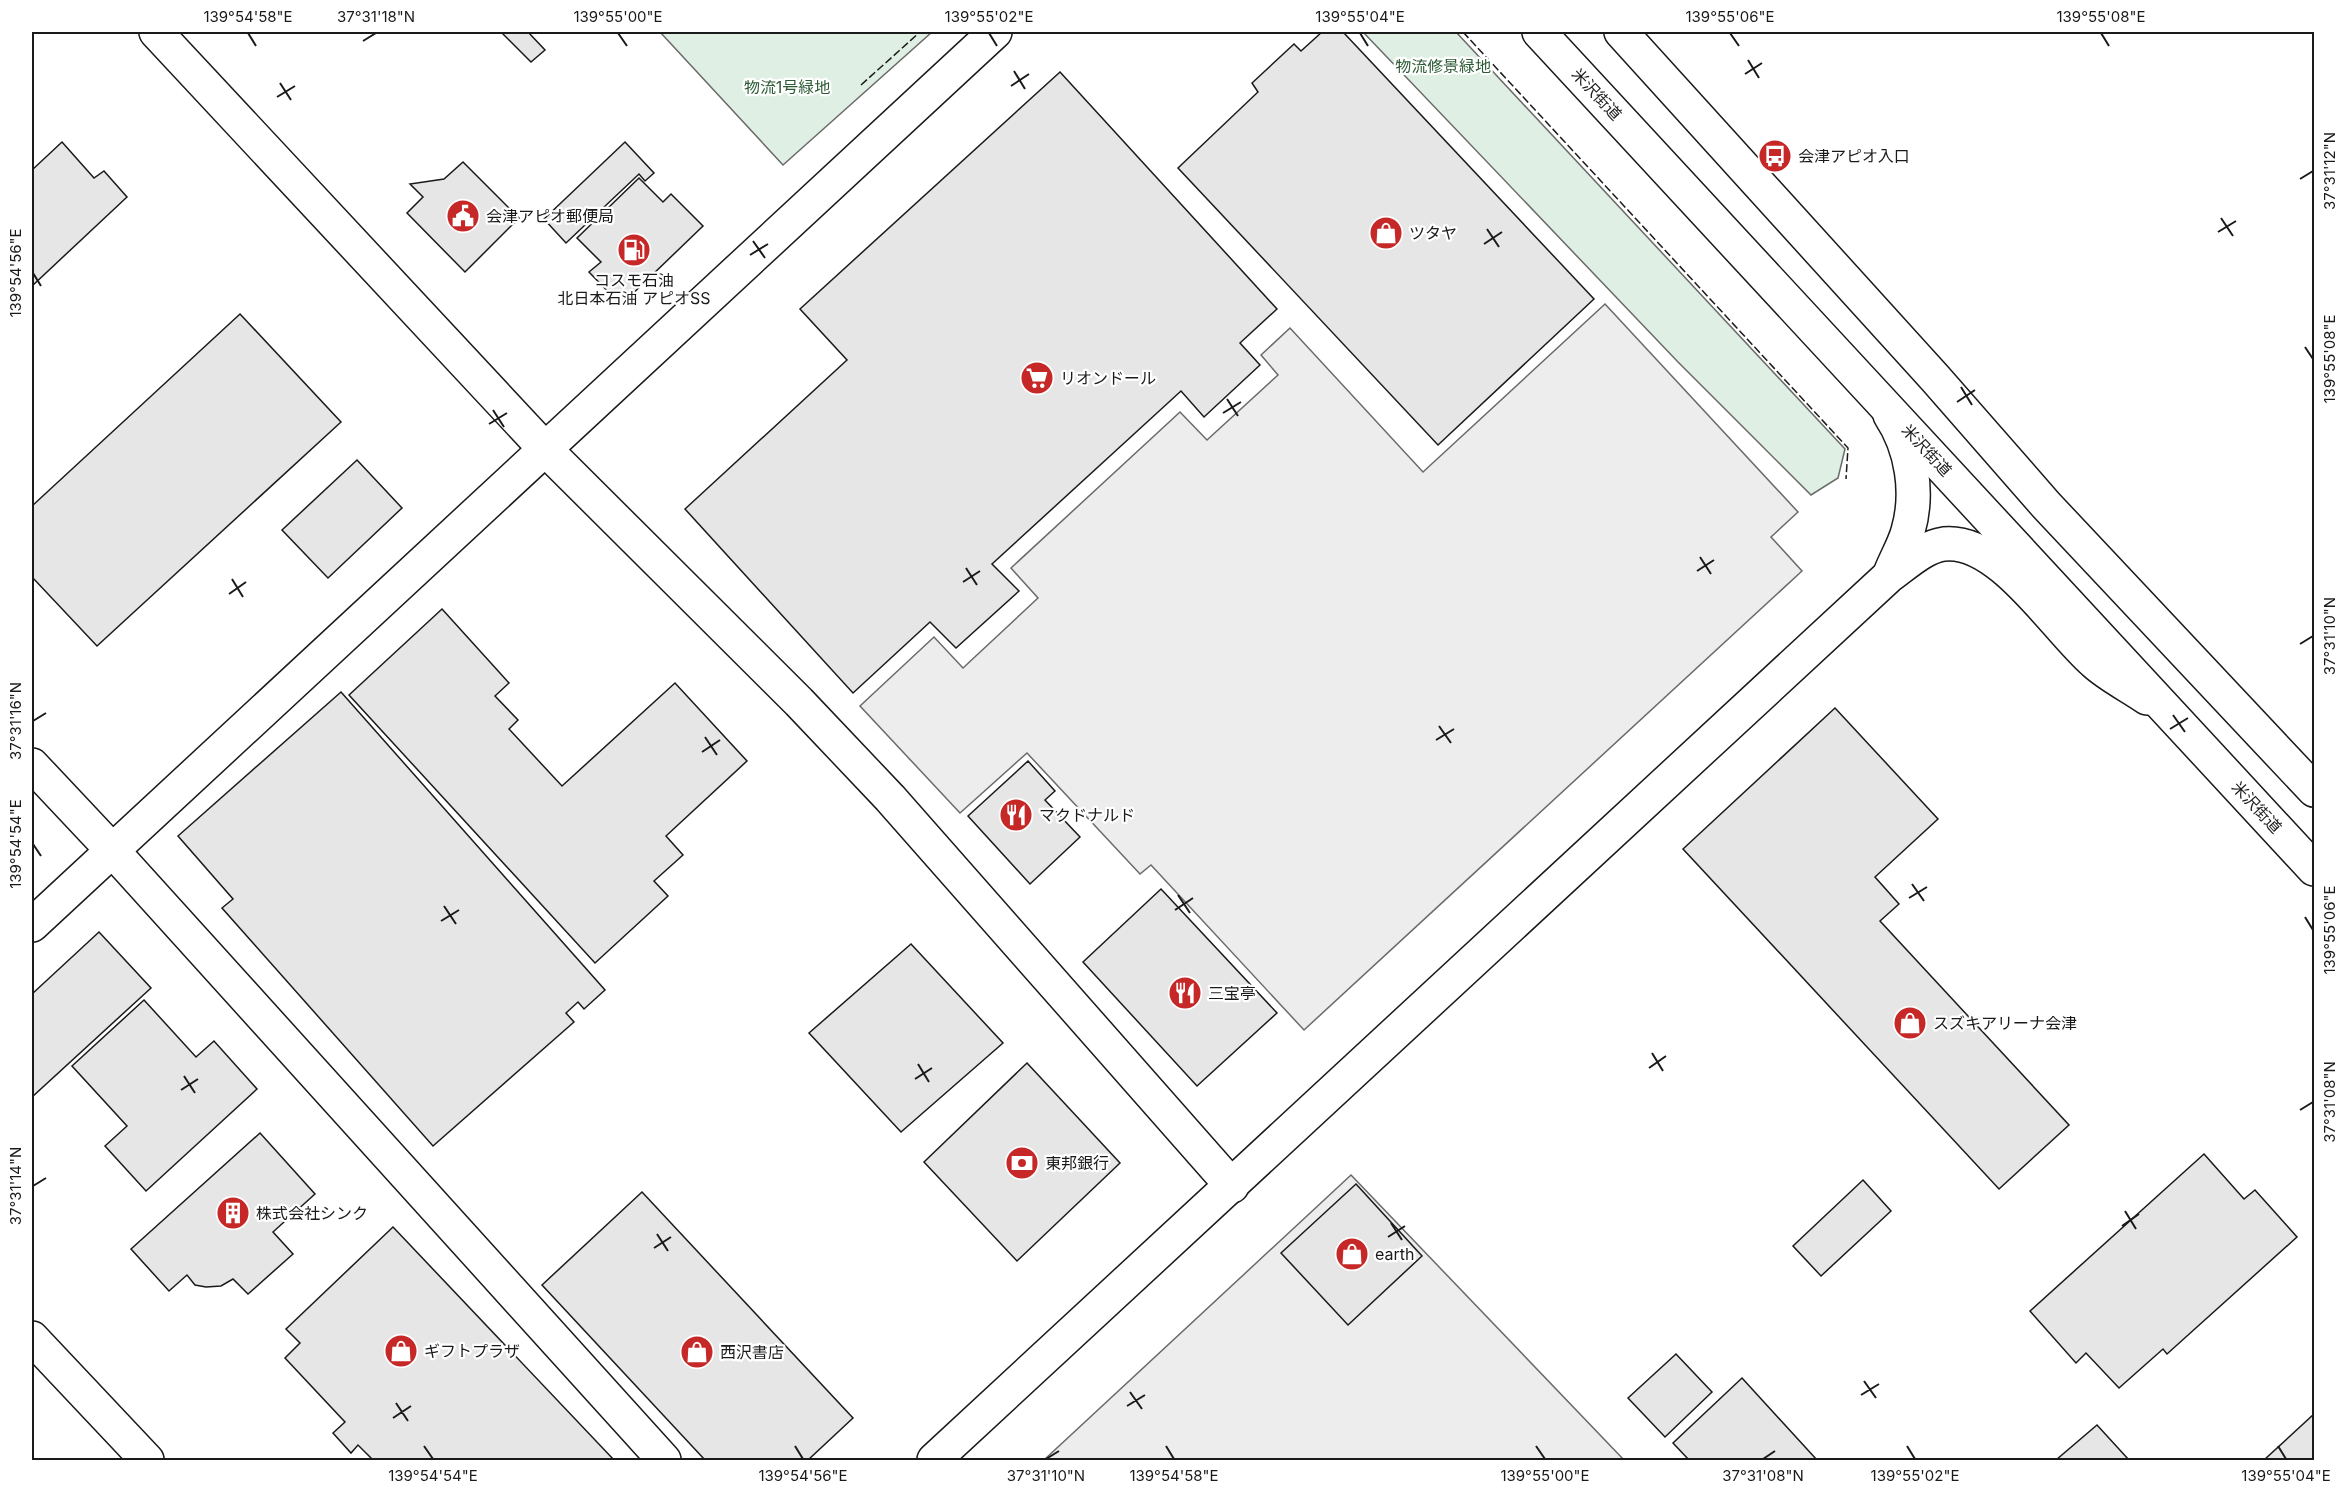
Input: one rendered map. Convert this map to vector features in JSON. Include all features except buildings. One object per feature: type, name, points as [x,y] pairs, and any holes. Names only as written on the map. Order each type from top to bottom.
[{"type":"main road","points":[[156,32],[545,449],[799,702],[890,798],[1232,1186]]},
{"type":"main road","points":[[32,925],[995,32]]},
{"type":"main road","name":"米沢街道","points":[[1539,32],[2314,869]]},
{"type":"main road","points":[[1621,32],[1935,378],[2046,506],[2314,790]]},
{"type":"main road","points":[[1881,401],[1901,432],[1910,463],[1913,497],[1908,531],[1889,576]]},
{"type":"main road","points":[[934,1461],[1889,576],[1921,552],[1944,544],[1973,547],[1998,561],[2095,663],[2171,714]]},
{"type":"main road","points":[[32,765],[112,850],[664,1461]]},
{"type":"main road","points":[[32,1338],[147,1461]]},
{"type":"green space","name":"物流1号緑地","points":[[660,32],[932,32],[783,165]]},
{"type":"green space","name":"物流修景緑地","points":[[1363,32],[1456,32],[1845,449],[1838,478],[1811,495],[1678,362]]},
{"type":"shaded area","points":[[1605,304],[1798,512],[1771,537],[1802,571],[1304,1030],[1151,865],[1140,874],[1027,753],[960,813],[860,706],[934,637],[963,668],[1038,598],[1011,568],[1180,412],[1207,440],[1278,375],[1261,355],[1290,328],[1423,472]]},
{"type":"shaded area","points":[[1351,1175],[1624,1460],[1044,1460]]},
{"type":"fence","points":[[861,85],[920,32]]},
{"type":"fence","points":[[1463,32],[1848,448],[1846,479]]},
{"type":"place","name":"会津アピオ入口","points":[[1775,156]]},
{"type":"place","name":"会津アピオ郵便局","points":[[463,216]]},
{"type":"place","name":"ツタヤ","points":[[1386,233]]},
{"type":"place","name":"コスモ石油 北日本石油 アピオSS","points":[[634,250]]},
{"type":"place","name":"リオンドール","points":[[1037,378]]},
{"type":"place","name":"マクドナルド","points":[[1016,815]]},
{"type":"place","name":"三宝亭","points":[[1185,993]]},
{"type":"place","name":"スズキアリーナ会津","points":[[1910,1023]]},
{"type":"place","name":"東邦銀行","points":[[1022,1163]]},
{"type":"place","name":"株式会社シンク","points":[[233,1213]]},
{"type":"place","name":"earth","points":[[1352,1254]]},
{"type":"place","name":"ギフトプラザ","points":[[401,1351]]},
{"type":"place","name":"西沢書店","points":[[697,1352]]}]
